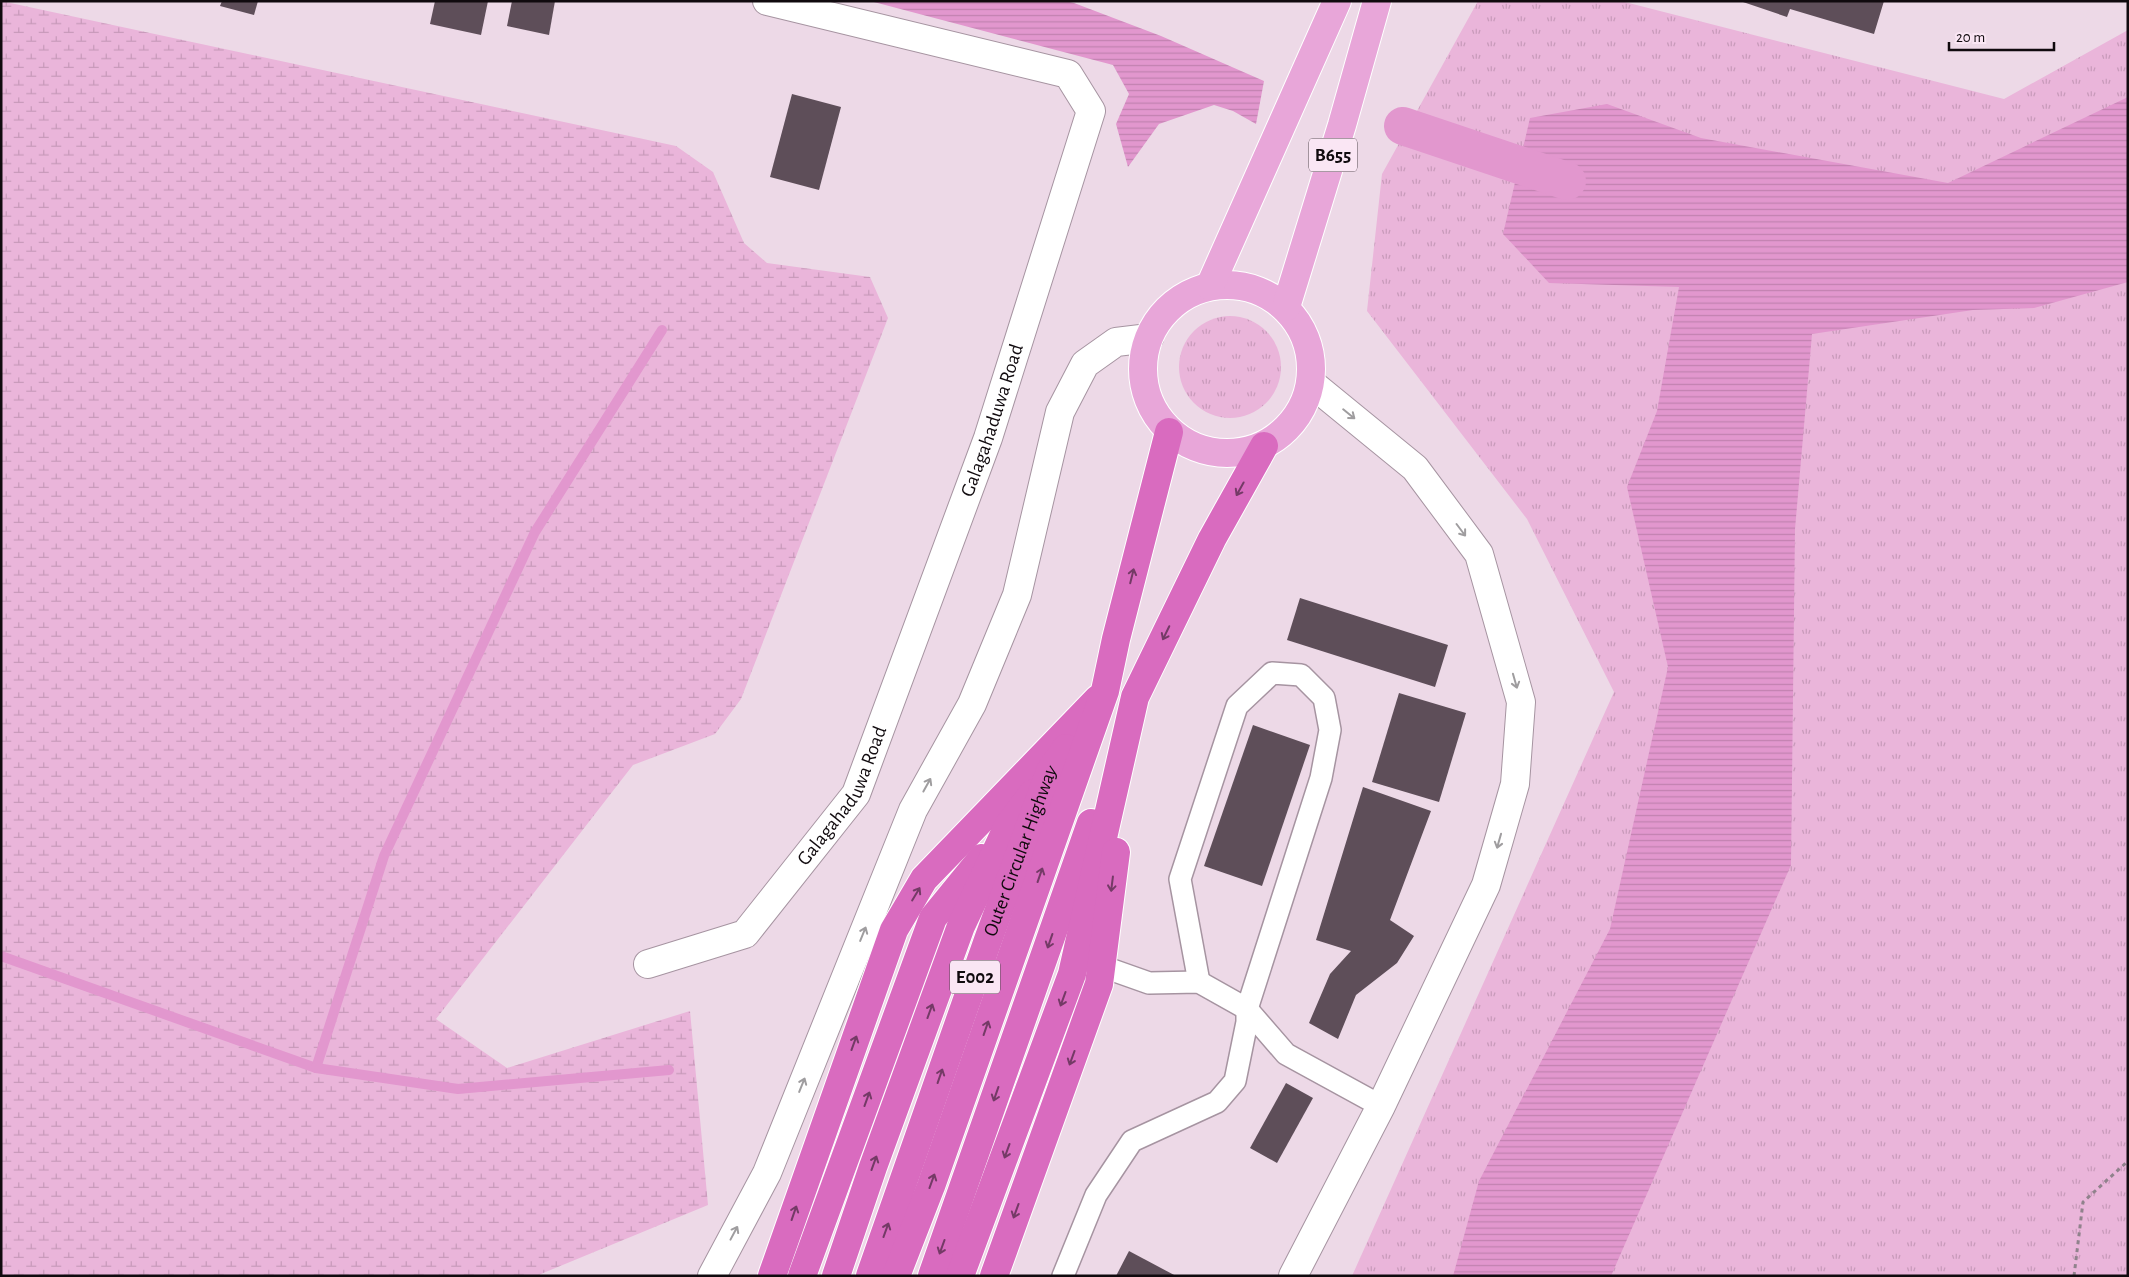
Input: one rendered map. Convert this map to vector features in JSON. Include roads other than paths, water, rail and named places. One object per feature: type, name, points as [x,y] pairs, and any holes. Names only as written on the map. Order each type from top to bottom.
[{"type":"highway","points":[[896,1276],[930,1186],[1105,691],[1116,639],[1170,432]]},
{"type":"highway","points":[[960,1276],[1072,974],[1135,696],[1212,539],[1264,446]]},
{"type":"highway","points":[[772,1276],[894,930],[924,879],[1105,691]]},
{"type":"highway","name":"Outer Circular Highway","points":[[870,1276],[1050,771],[1105,691]]},
{"type":"highway","points":[[994,1276],[1099,984],[1135,696]]},
{"type":"highway","name":"E002","points":[[932,1276],[1135,696]]},
{"type":"highway","points":[[802,1276],[933,918],[1050,771]]},
{"type":"highway","points":[[836,1276],[873,1167],[961,926],[1008,826]]},
{"type":"main road","points":[[1210,286],[1338,1]]},
{"type":"main road","name":"B655","points":[[1286,307],[1342,124],[1376,1]]},
{"type":"main road","points":[[1237,284],[1263,292],[1286,307],[1303,330],[1311,355],[1311,383],[1302,408],[1286,430],[1264,446],[1240,454],[1214,453],[1190,446],[1170,432],[1154,411],[1145,388],[1143,362],[1149,338],[1163,314],[1184,296],[1210,286],[1237,284]]},
{"type":"street","name":"Galagahaduwa Road","points":[[648,964],[745,934],[856,794],[988,438],[1091,111],[1068,74],[767,1]]},
{"type":"street","points":[[712,1276],[767,1172],[913,810],[972,704],[1017,595],[1060,412],[1085,364],[1116,342],[1149,338]]},
{"type":"street","points":[[1293,1276],[1381,1106],[1486,884],[1515,784],[1521,702],[1479,554],[1415,468],[1311,383]]},
{"type":"lane","points":[[1063,1276],[1096,1195],[1132,1141],[1216,1102],[1234,1081],[1247,1022],[1247,1009],[1321,778],[1330,730],[1324,698],[1301,675],[1272,673],[1237,706],[1180,879],[1199,982]]},
{"type":"lane","points":[[1101,966],[1149,983],[1199,982],[1247,1009],[1286,1054],[1381,1106]]},
{"type":"waterway","points":[[1403,126],[1567,181]]},
{"type":"waterway","points":[[316,1068],[384,856],[535,532],[662,330]]},
{"type":"waterway","points":[[1,956],[316,1068],[458,1089],[669,1070]]}]
